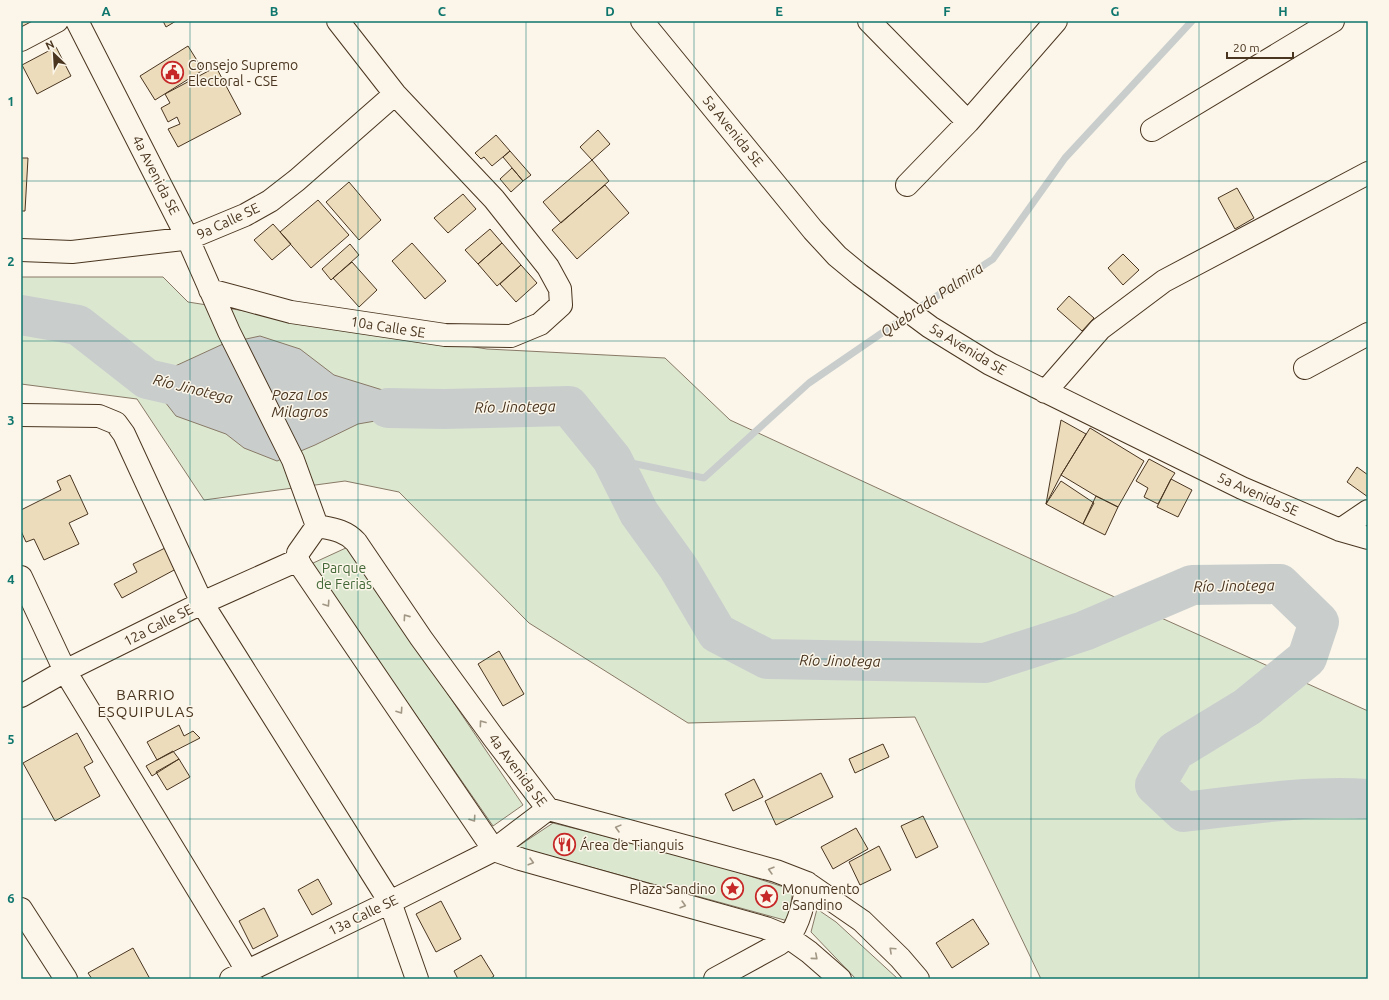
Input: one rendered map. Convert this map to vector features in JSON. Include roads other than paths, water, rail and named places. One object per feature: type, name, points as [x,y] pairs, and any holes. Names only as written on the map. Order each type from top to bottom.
[{"type":"street","points":[[21,40],[57,21]]},
{"type":"street","name":"4a Avenida SE","points":[[77,21],[188,239],[229,332],[293,460],[317,526],[343,532],[356,542],[421,638],[548,810],[776,871],[807,883],[862,921],[900,958],[918,979]]},
{"type":"street","points":[[338,21],[395,94]]},
{"type":"street","name":"5a Avenida SE","points":[[642,21],[813,230],[843,261],[930,327],[990,364],[1242,488],[1340,530],[1368,538]]},
{"type":"street","points":[[869,21],[968,122]]},
{"type":"street","points":[[907,185],[968,122],[1056,21]]},
{"type":"street","points":[[1152,130],[1333,21]]},
{"type":"street","name":"9a Calle SE","points":[[21,250],[72,252],[188,239],[244,215],[270,201],[297,180],[395,94]]},
{"type":"street","name":"10a Calle SE","points":[[210,290],[291,312],[445,335],[511,336],[540,324],[561,305],[560,289],[548,267],[494,199],[395,94]]},
{"type":"street","points":[[1046,392],[1100,329],[1164,281],[1368,173]]},
{"type":"street","points":[[1305,368],[1368,334]]},
{"type":"street","points":[[21,415],[99,416],[116,423],[124,434],[202,603],[390,902],[417,979]]},
{"type":"street","points":[[1340,530],[1368,511]]},
{"type":"street","points":[[317,526],[298,553],[298,560],[301,566],[494,850],[520,859],[766,928],[788,937],[809,952],[840,979]]},
{"type":"street","name":"12a Calle SE","points":[[21,696],[65,671],[202,603],[298,560]]},
{"type":"street","points":[[21,577],[65,671],[243,976]]},
{"type":"street","name":"13a Calle SE","points":[[243,976],[494,850],[548,810]]},
{"type":"street","points":[[717,979],[779,944],[788,937],[796,923],[807,883]]},
{"type":"street","points":[[21,909],[66,979]]},
{"type":"water","name":"Poza Los Milagros","points":[[260,336],[300,349],[334,375],[444,409],[358,424],[315,445],[277,461],[244,448],[226,434],[176,416],[147,379],[223,344]]},
{"type":"waterway","name":"Quebrada Palmira","points":[[612,459],[704,478],[809,383],[993,259],[1065,158],[1192,21]]},
{"type":"waterway","name":"Río Jinotega","points":[[21,315],[78,325],[147,379],[200,391]]},
{"type":"waterway","name":"Río Jinotega","points":[[388,408],[444,409],[569,406],[612,459],[639,513],[678,567],[717,633],[767,659],[985,663],[1084,631],[1192,585],[1280,584],[1319,622],[1307,658],[1247,707],[1175,751],[1155,785],[1184,812],[1322,798],[1368,799]]},
{"type":"place","name":"Consejo Supremo Electoral - CSE","points":[[172,73]]},
{"type":"place","name":"Área de Tianguis","points":[[565,845]]},
{"type":"place","name":"Plaza Sandino","points":[[732,889]]},
{"type":"place","name":"Monumento a Sandino","points":[[766,897]]},
{"type":"district","name":"BARRIO ESQUIPULAS","points":[[146,704]]},
{"type":"park label","name":"Parque de Ferias","points":[[344,576]]}]
